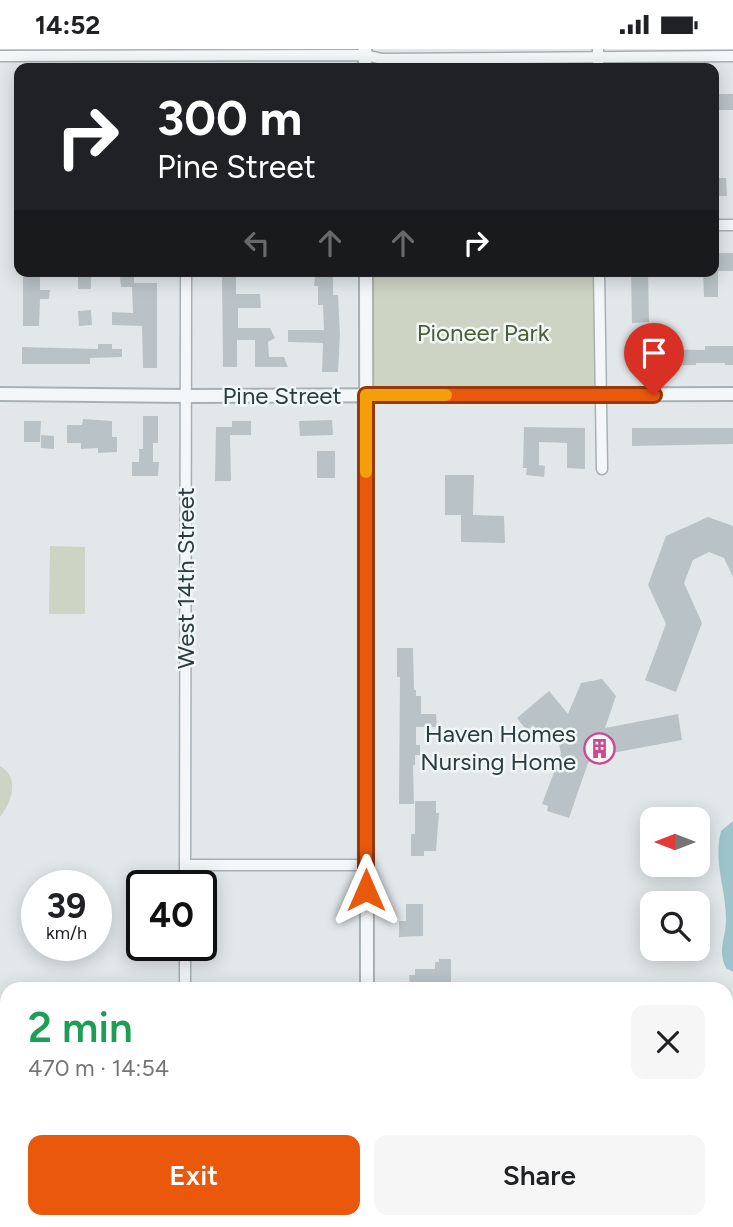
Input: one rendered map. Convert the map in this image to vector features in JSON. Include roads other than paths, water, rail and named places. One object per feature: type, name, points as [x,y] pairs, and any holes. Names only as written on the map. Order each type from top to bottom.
[{"type":"street","points":[[0,56],[184,52],[365,58],[733,56]]},
{"type":"street","name":"West 14th Street","points":[[185,870],[186,277]]},
{"type":"street","points":[[366,277],[366,982]]},
{"type":"street","points":[[599,277],[602,469]]},
{"type":"street","name":"Pine Street","points":[[0,394],[733,394]]},
{"type":"street","points":[[185,865],[366,865]]},
{"type":"street","points":[[185,961],[185,982]]},
{"type":"water","points":[[733,821],[733,972],[726,968],[722,955],[726,919],[718,854],[721,831]]},
{"type":"place","name":"Haven Homes Nursing Home","points":[[599,748]]},
{"type":"park label","name":"Pioneer Park","points":[[483,333]]}]
